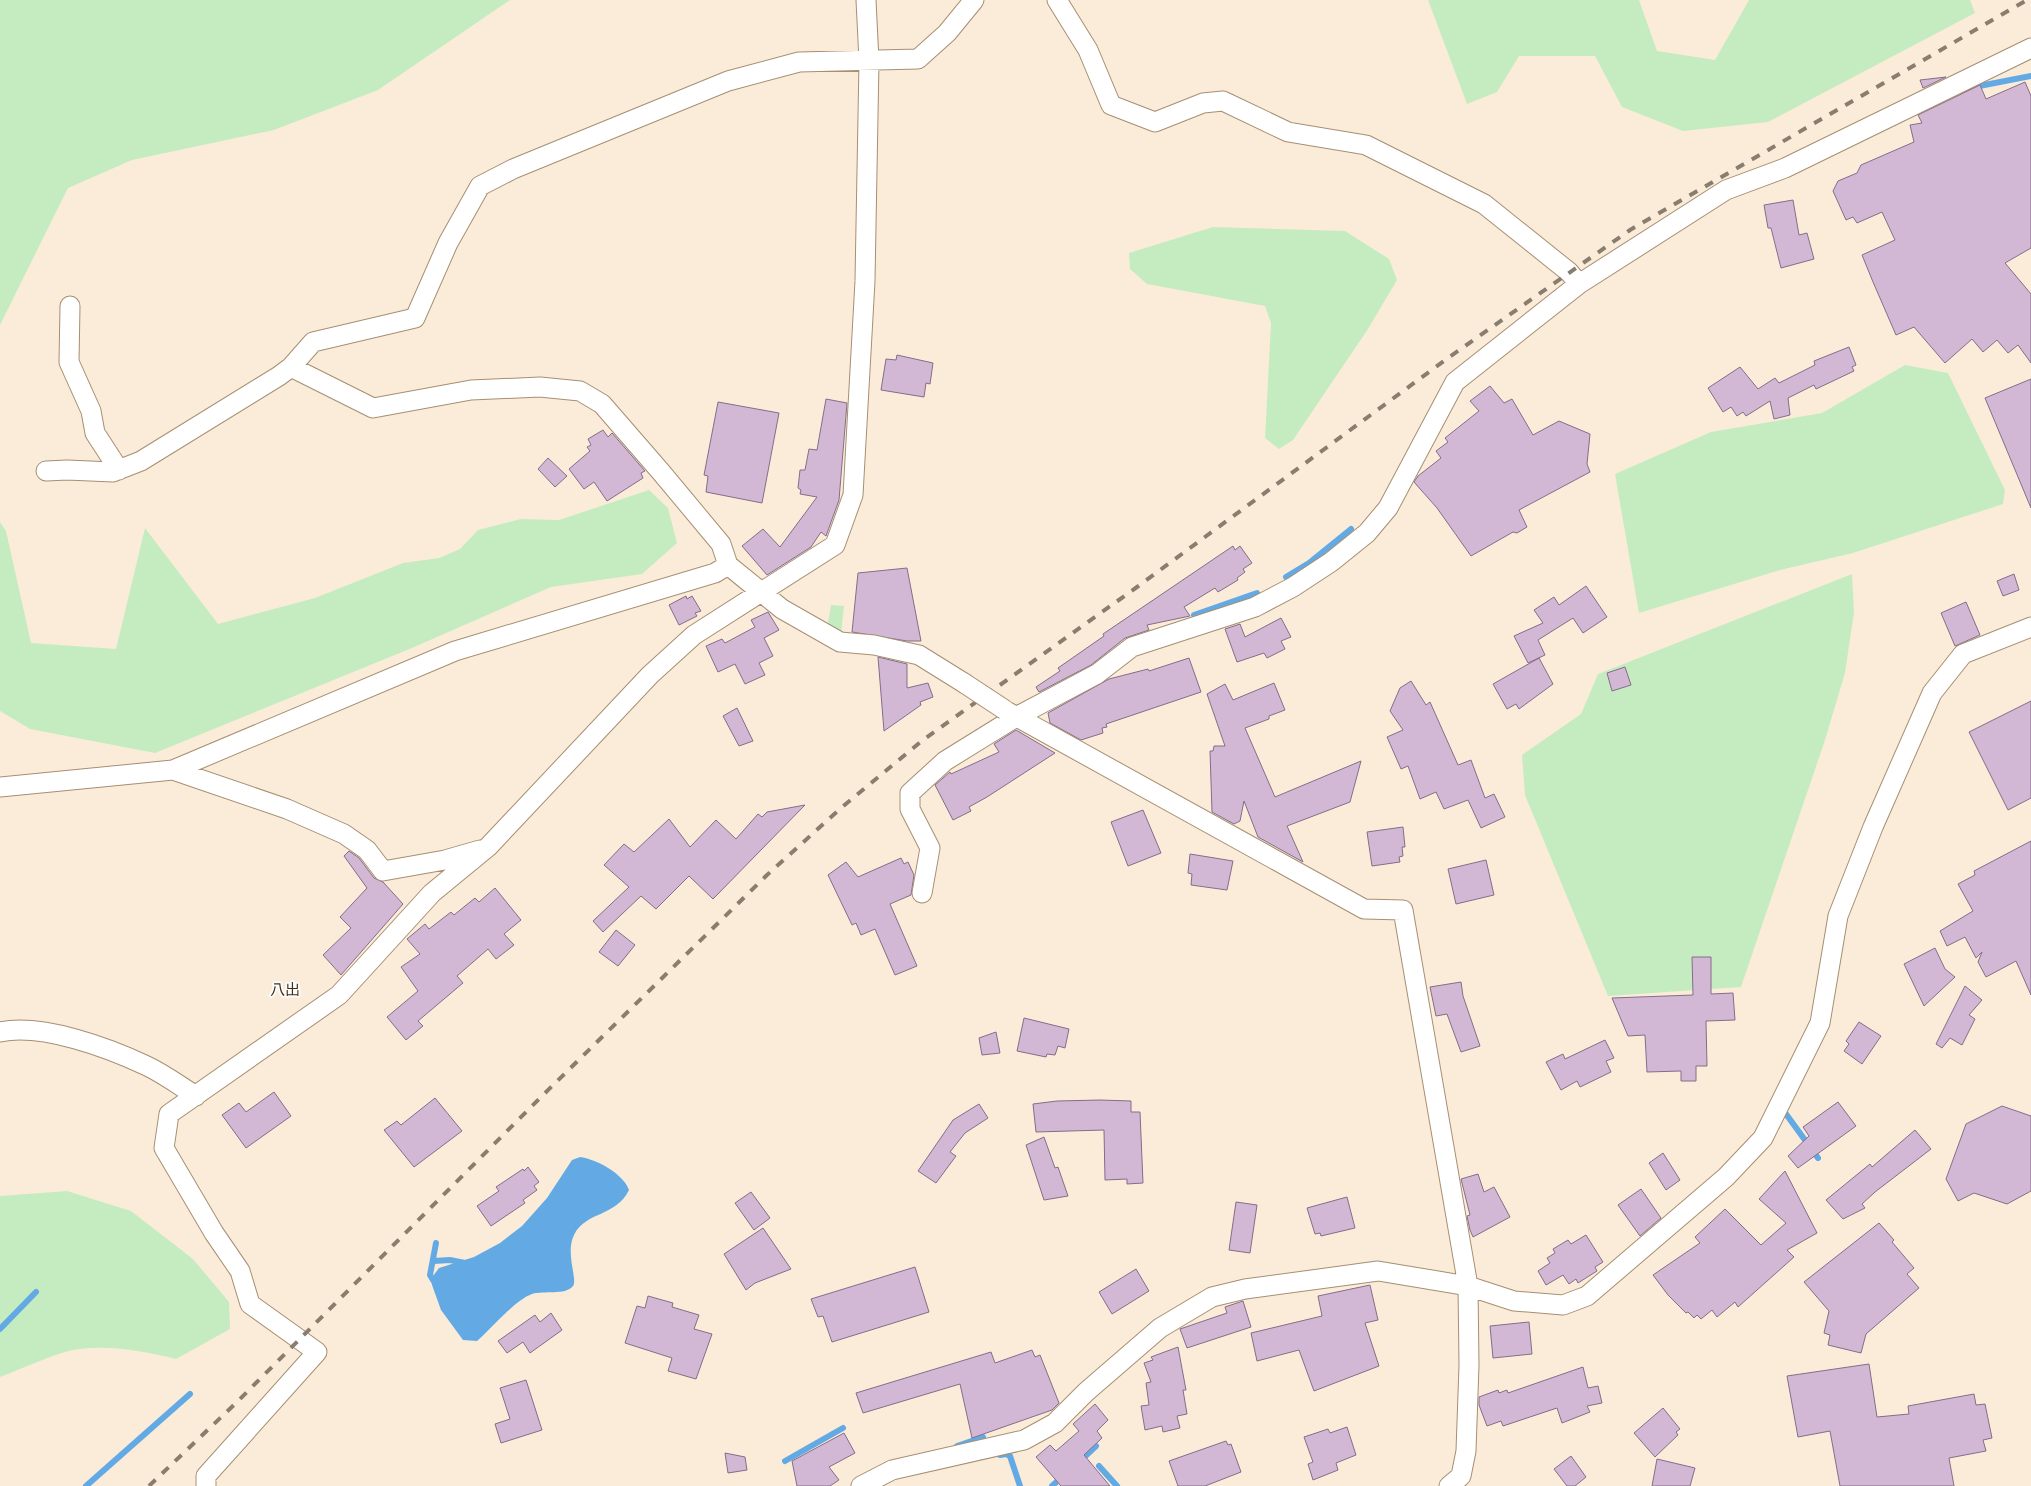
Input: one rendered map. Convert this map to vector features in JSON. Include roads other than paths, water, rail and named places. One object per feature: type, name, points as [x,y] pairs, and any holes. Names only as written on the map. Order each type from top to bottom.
[{"type":"street","points":[[206,1486],[206,1476],[317,1352],[250,1304],[240,1271],[214,1233],[164,1148],[169,1114],[339,995],[432,893],[488,847],[650,675],[694,636],[835,545],[853,495],[865,281],[869,61],[866,0]]},
{"type":"street","points":[[46,471],[113,472],[141,461],[202,425],[291,367],[313,342],[415,318],[448,243],[480,186],[522,166],[728,81],[799,62],[918,59],[946,33],[974,0]]},
{"type":"street","points":[[1057,0],[1088,50],[1111,105],[1155,122],[1203,103],[1223,101],[1288,132],[1366,145],[1484,204],[1569,272],[1579,284]]},
{"type":"street","points":[[922,893],[930,848],[910,809],[910,793],[945,761],[1011,714],[1097,674],[1132,647],[1255,607],[1293,587],[1331,562],[1367,533],[1388,508],[1455,382],[1579,284],[1726,190],[1785,168],[2031,48]]},
{"type":"street","points":[[70,306],[69,362],[91,411],[95,434],[119,470]]},
{"type":"street","points":[[291,367],[373,408],[471,390],[540,386],[580,391],[602,404],[661,472],[721,544],[728,564],[782,609],[828,637],[840,642],[874,645],[919,655],[964,682],[1011,714],[1364,909],[1403,910],[1468,1286],[1469,1365],[1466,1451],[1461,1476],[1449,1486]]},
{"type":"street","points":[[0,787],[173,770],[456,651],[715,574],[728,564]]},
{"type":"street","points":[[862,1486],[892,1470],[1024,1440],[1042,1431],[1056,1423],[1086,1392],[1160,1328],[1212,1297],[1244,1289],[1378,1271],[1468,1286],[1514,1301],[1563,1305],[1587,1296],[1726,1177],[1763,1138],[1820,1023],[1838,916],[1873,827],[1932,693],[1964,654],[2031,627]]},
{"type":"street","points":[[173,770],[287,809],[344,834],[367,850],[383,871],[445,860],[488,847]]},
{"type":"street","points":[[0,1032],[12,1029],[68,1036],[147,1066],[196,1096]]},
{"type":"water","points":[[580,1157],[609,1168],[621,1178],[629,1190],[617,1205],[593,1217],[579,1227],[574,1235],[571,1250],[573,1286],[565,1291],[537,1293],[525,1297],[477,1341],[463,1340],[441,1310],[432,1285],[433,1276],[439,1268],[474,1257],[500,1243],[522,1226],[547,1198],[572,1160]]},
{"type":"waterway","points":[[1964,89],[2031,76]]},
{"type":"waterway","points":[[1286,577],[1309,563],[1351,529]]},
{"type":"waterway","points":[[1194,615],[1257,593]]},
{"type":"waterway","points":[[1786,1114],[1818,1158]]},
{"type":"waterway","points":[[436,1243],[430,1275],[436,1285]]},
{"type":"waterway","points":[[434,1261],[450,1260],[465,1263]]},
{"type":"waterway","points":[[0,1329],[36,1292]]},
{"type":"waterway","points":[[86,1486],[190,1394]]},
{"type":"waterway","points":[[785,1461],[843,1428]]},
{"type":"waterway","points":[[957,1446],[983,1437]]},
{"type":"waterway","points":[[1079,1462],[1096,1446]]},
{"type":"waterway","points":[[1000,1455],[1006,1454],[1010,1456],[1020,1486]]},
{"type":"waterway","points":[[1099,1466],[1117,1486]]},
{"type":"waterway","points":[[1052,1486],[1062,1477]]},
{"type":"railway","points":[[149,1486],[237,1402],[542,1096],[767,875],[841,808],[923,740],[1137,587],[1448,358],[1630,230],[2027,0]]},
{"type":"district","name":"八出","points":[[285,989]]}]
